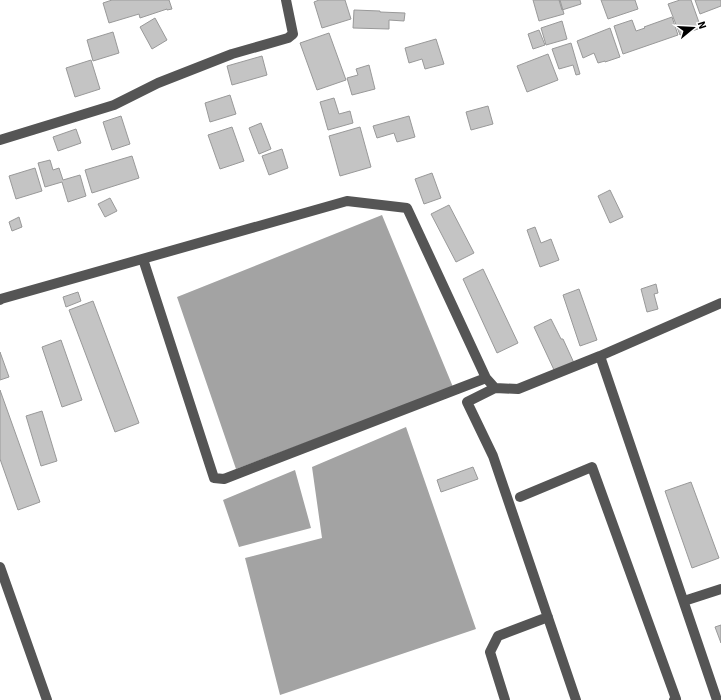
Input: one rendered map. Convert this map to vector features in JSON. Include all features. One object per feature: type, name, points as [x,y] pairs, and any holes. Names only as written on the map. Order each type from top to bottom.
[{"type":"street","points":[[0,140],[114,105],[158,83],[232,54],[288,38],[293,34],[286,0]]},
{"type":"street","points":[[0,300],[347,201],[407,208],[486,378],[495,388]]},
{"type":"street","points":[[143,258],[214,478],[224,479],[486,378]]},
{"type":"street","points":[[576,700],[494,456],[467,402],[495,388],[518,389],[600,356],[721,303]]},
{"type":"street","points":[[600,356],[717,700]]},
{"type":"street","points":[[520,497],[592,467],[676,699],[674,700]]},
{"type":"street","points":[[0,567],[47,700]]},
{"type":"street","points":[[684,601],[721,589]]},
{"type":"street","points":[[505,700],[490,652],[498,636],[548,617]]},
{"type":"shaded area","points":[[382,215],[453,387],[236,469],[177,297]]},
{"type":"shaded area","points":[[406,427],[476,629],[280,695],[245,558],[322,538],[312,467]]},
{"type":"shaded area","points":[[295,470],[311,528],[239,547],[223,500]]},
{"type":"building","points":[[112,0],[169,0],[172,9],[167,9],[140,18],[139,14],[109,23],[103,3]]},
{"type":"building","points":[[319,0],[345,0],[351,19],[322,28],[314,2]]},
{"type":"building","points":[[533,0],[560,0],[564,14],[539,21]]},
{"type":"building","points":[[559,0],[580,0],[581,4],[562,10]]},
{"type":"building","points":[[601,0],[635,0],[638,9],[608,19]]},
{"type":"building","points":[[680,0],[691,0],[701,28],[680,35],[668,4]]},
{"type":"building","points":[[695,0],[721,0],[721,6],[700,14]]},
{"type":"building","points":[[354,10],[405,13],[404,21],[389,20],[389,29],[353,28]]},
{"type":"building","points":[[672,17],[678,35],[623,54],[614,26],[632,20],[636,31]]},
{"type":"building","points":[[155,18],[167,40],[152,49],[140,27]]},
{"type":"building","points":[[562,21],[567,39],[546,45],[541,28]]},
{"type":"building","points":[[610,28],[620,57],[598,63],[594,53],[583,58],[577,41]]},
{"type":"building","points":[[539,30],[545,45],[533,49],[528,34]]},
{"type":"building","points":[[113,32],[119,53],[93,61],[87,40]]},
{"type":"building","points":[[329,33],[346,80],[317,90],[300,43]]},
{"type":"building","points":[[436,39],[444,64],[425,69],[422,59],[409,63],[405,48]]},
{"type":"building","points":[[571,43],[580,74],[576,75],[573,65],[559,69],[552,49]]},
{"type":"building","points":[[548,54],[558,80],[527,92],[517,66]]},
{"type":"building","points":[[262,56],[267,75],[232,85],[227,66]]},
{"type":"building","points":[[91,60],[100,89],[75,97],[66,68]]},
{"type":"building","points":[[369,65],[375,89],[352,95],[347,78],[358,75],[356,69]]},
{"type":"building","points":[[230,95],[236,114],[210,122],[205,103]]},
{"type":"building","points":[[334,98],[339,114],[350,111],[353,123],[328,130],[320,102]]},
{"type":"building","points":[[488,106],[493,124],[471,130],[466,112]]},
{"type":"building","points":[[121,116],[130,144],[112,150],[103,122]]},
{"type":"building","points":[[409,116],[415,137],[397,142],[394,133],[377,138],[373,126]]},
{"type":"building","points":[[261,123],[271,149],[259,154],[249,128]]},
{"type":"building","points":[[232,127],[244,161],[220,169],[208,135]]},
{"type":"building","points":[[360,127],[371,167],[340,176],[329,136]]},
{"type":"building","points":[[76,129],[81,143],[58,151],[53,137]]},
{"type":"building","points":[[282,149],[288,168],[269,175],[262,156]]},
{"type":"building","points":[[132,156],[139,178],[92,193],[85,170]]},
{"type":"building","points":[[50,160],[53,170],[59,168],[63,180],[80,175],[86,196],[68,202],[62,182],[45,187],[38,163]]},
{"type":"building","points":[[35,168],[42,191],[16,199],[9,176]]},
{"type":"building","points":[[432,173],[441,198],[424,204],[415,179]]},
{"type":"building","points":[[610,190],[623,217],[610,223],[598,196]]},
{"type":"building","points":[[110,198],[117,211],[105,217],[98,204]]},
{"type":"building","points":[[449,205],[474,253],[456,262],[431,214]]},
{"type":"building","points":[[19,217],[22,227],[12,231],[9,222]]},
{"type":"building","points":[[535,227],[541,243],[551,239],[559,260],[540,267],[527,230]]},
{"type":"building","points":[[483,269],[518,343],[497,353],[463,279]]},
{"type":"building","points":[[656,284],[658,293],[654,294],[658,309],[647,312],[641,289]]},
{"type":"building","points":[[579,289],[597,340],[580,346],[563,295]]},
{"type":"building","points":[[78,292],[81,301],[66,307],[63,297]]},
{"type":"building","points":[[93,301],[139,423],[115,432],[69,310]]},
{"type":"building","points":[[551,319],[561,339],[563,339],[574,363],[555,372],[534,327]]},
{"type":"building","points":[[61,340],[82,400],[62,407],[42,347]]},
{"type":"building","points":[[0,352],[9,377],[0,380]]},
{"type":"building","points":[[0,390],[40,502],[18,510],[0,459]]},
{"type":"building","points":[[42,411],[57,461],[41,466],[26,416]]},
{"type":"building","points":[[473,467],[478,479],[441,492],[437,480]]},
{"type":"building","points":[[691,482],[719,558],[692,568],[665,491]]},
{"type":"building","points":[[721,625],[721,643],[715,627]]}]
